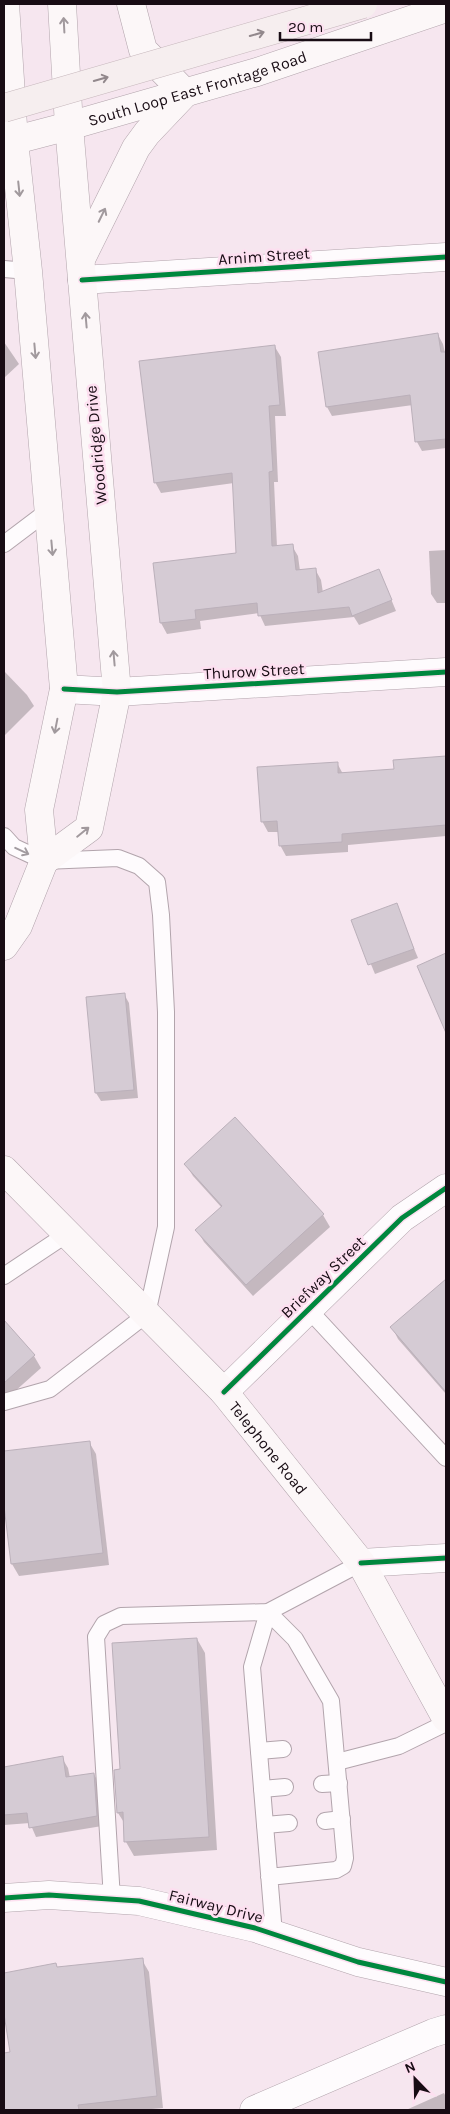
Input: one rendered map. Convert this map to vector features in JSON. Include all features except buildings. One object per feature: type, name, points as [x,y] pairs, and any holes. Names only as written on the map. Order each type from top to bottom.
[{"type":"highway","points":[[4,108],[362,4]]},
{"type":"main road","points":[[4,946],[18,926],[44,861],[39,810],[64,689],[48,510],[19,264],[9,142],[6,4]]},
{"type":"main road","name":"Woodridge Drive","points":[[44,861],[89,828],[117,692],[69,126],[62,4]]},
{"type":"main road","points":[[82,269],[136,148],[147,132],[185,93],[143,50],[132,4]]},
{"type":"main road","name":"South Loop East Frontage Road","points":[[9,142],[257,72],[446,8]]},
{"type":"main road","points":[[4,219],[11,226],[19,264]]},
{"type":"main road","name":"Telephone Road","points":[[4,1170],[224,1392],[361,1563],[446,1718]]},
{"type":"street","name":"Arnim Street","points":[[82,269],[446,257]]},
{"type":"street","name":"Thurow Street","points":[[64,689],[117,692],[446,672]]},
{"type":"street","name":"Briefway Street","points":[[224,1392],[402,1218],[446,1188]]},
{"type":"street","points":[[361,1563],[446,1558]]},
{"type":"street","name":"Fairway Drive","points":[[4,1898],[49,1896],[139,1901],[255,1928],[358,1962],[446,1982]]},
{"type":"street","points":[[254,2110],[446,2029]]},
{"type":"lane","points":[[4,544],[48,510]]},
{"type":"lane","points":[[4,836],[14,847],[44,861],[118,858],[139,866],[156,882],[161,915],[166,1012],[166,1227],[147,1314],[50,1388],[4,1402]]},
{"type":"lane","points":[[4,1276],[67,1234]]},
{"type":"lane","points":[[308,1309],[446,1458]]},
{"type":"lane","points":[[112,1899],[96,1637],[104,1624],[120,1616],[268,1612],[361,1563]]},
{"type":"lane","points":[[268,1612],[296,1639],[331,1702],[328,1746],[337,1762],[345,1858],[343,1866],[336,1870],[269,1877]]},
{"type":"lane","points":[[268,1612],[252,1666],[274,1934]]},
{"type":"lane","points":[[337,1762],[399,1746],[446,1723]]},
{"type":"lane","points":[[259,1751],[283,1749]]},
{"type":"lane","points":[[322,1784],[339,1783]]},
{"type":"lane","points":[[262,1789],[285,1787]]},
{"type":"lane","points":[[325,1821],[342,1819]]},
{"type":"lane","points":[[265,1825],[288,1823]]},
{"type":"cycle path","points":[[82,280],[446,257]]},
{"type":"cycle path","points":[[64,689],[117,692],[446,672]]},
{"type":"cycle path","points":[[224,1392],[402,1218],[446,1188]]},
{"type":"cycle path","points":[[361,1563],[446,1558]]},
{"type":"cycle path","points":[[4,1898],[49,1895],[139,1901],[255,1928],[358,1962],[446,1982]]}]
